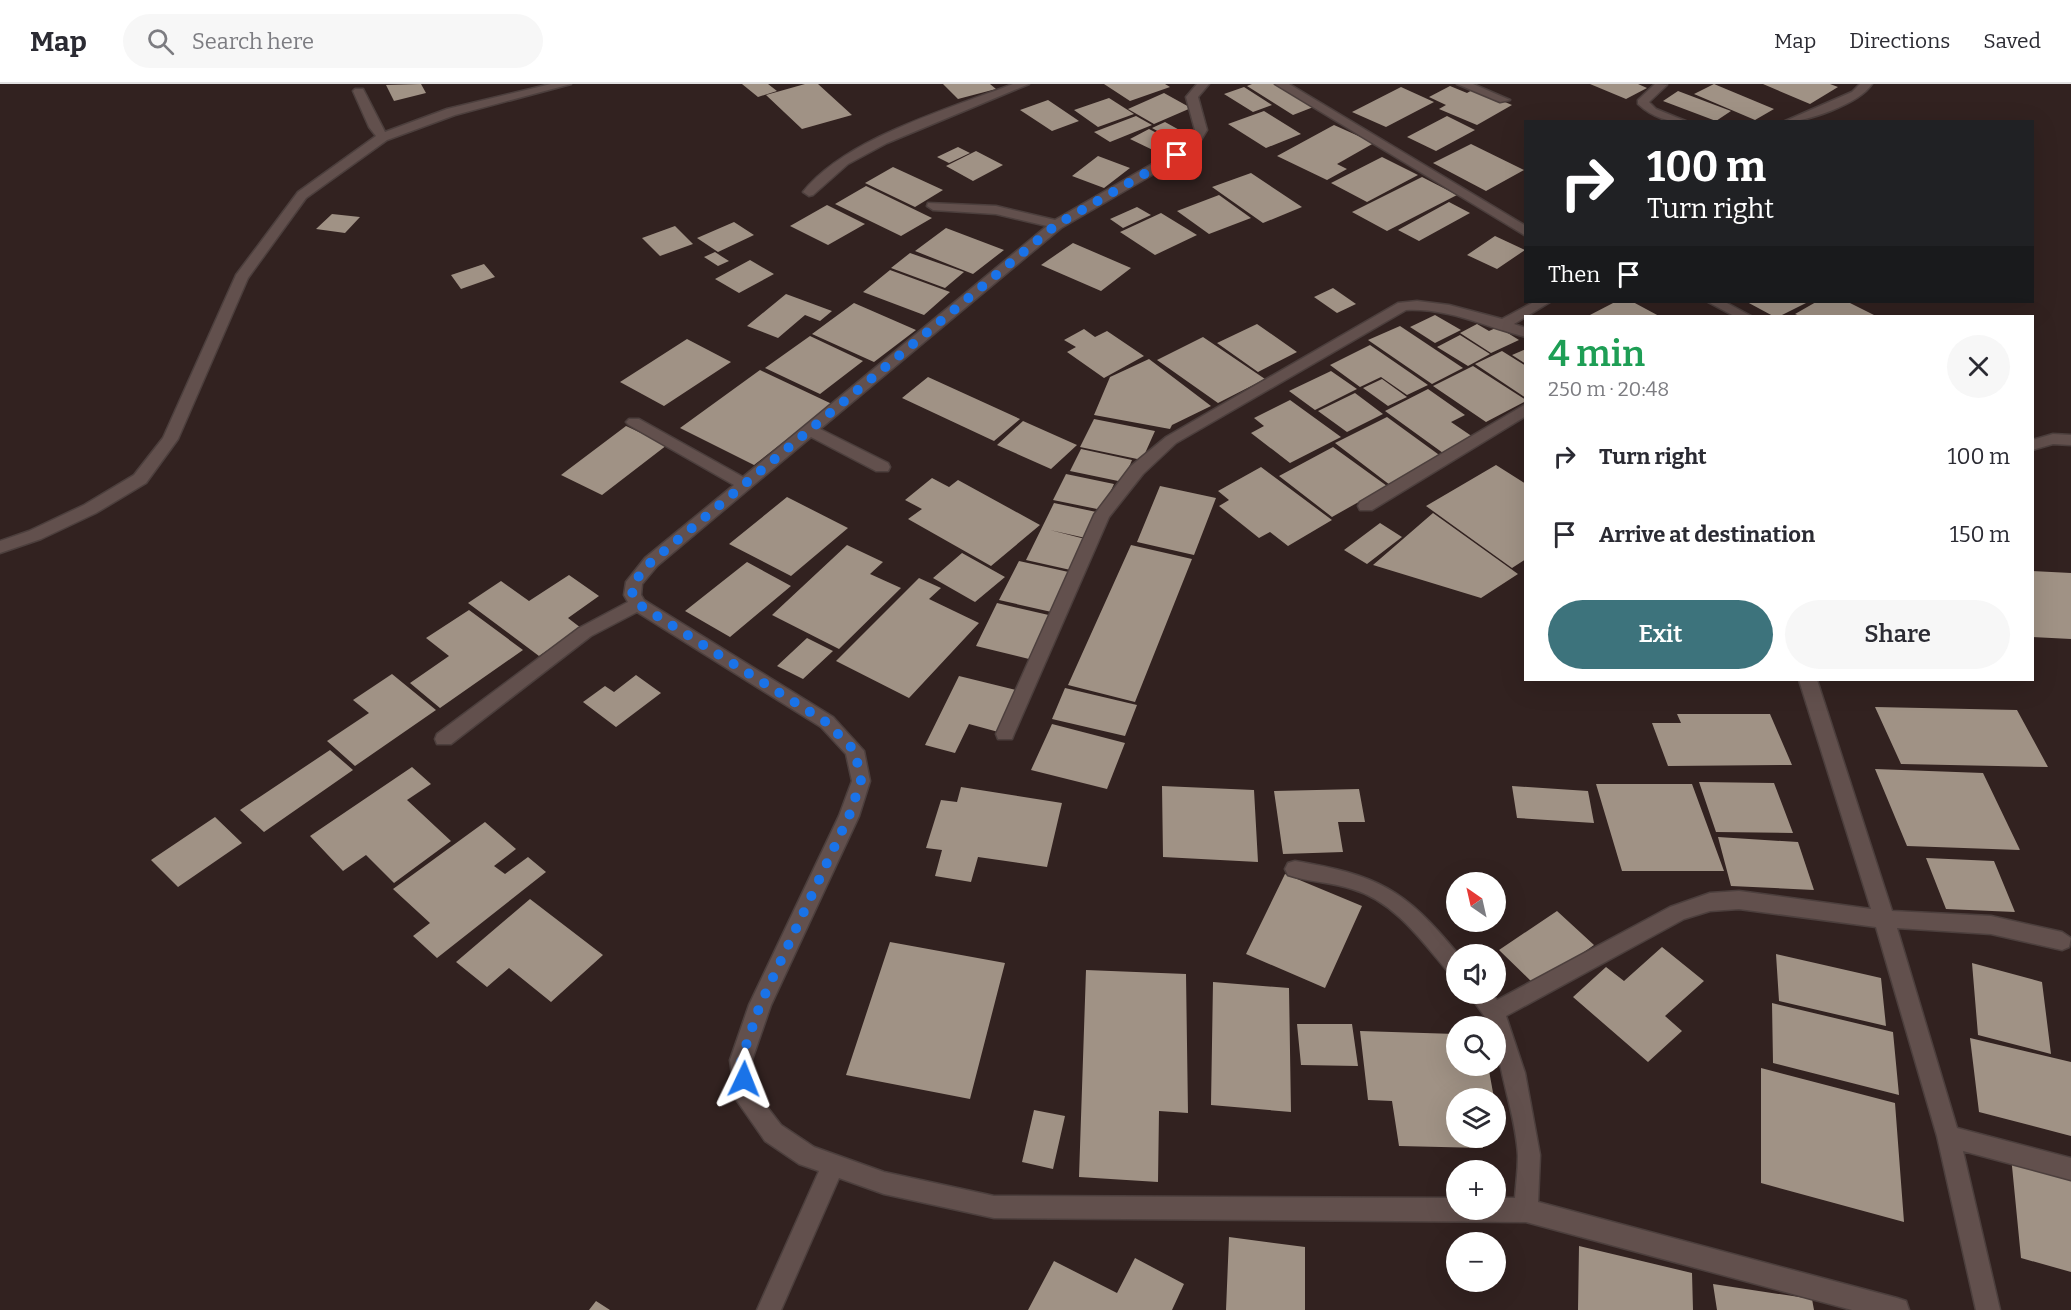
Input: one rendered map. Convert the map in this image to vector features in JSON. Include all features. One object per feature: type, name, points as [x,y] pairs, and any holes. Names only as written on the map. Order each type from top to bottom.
[{"type":"street","points":[[0,547],[35,535],[90,509],[140,479],[170,439],[241,278],[302,195],[383,137],[450,112],[565,84]]},
{"type":"street","points":[[809,192],[844,161],[883,140],[1023,84]]},
{"type":"street","points":[[1203,84],[1192,97],[1201,130],[1194,141],[1177,155],[1056,225],[651,562],[634,582],[632,595],[638,604],[826,722],[855,751],[861,781],[849,816],[760,1005],[741,1060],[746,1098],[773,1133],[807,1156],[884,1183],[994,1207],[1526,1210],[1898,1310]]},
{"type":"street","points":[[1281,84],[1524,231]]},
{"type":"street","points":[[1463,84],[1504,100]]},
{"type":"street","points":[[1794,120],[1856,94],[1866,84]]},
{"type":"street","points":[[1661,85],[1642,102],[1652,111],[1677,120]]},
{"type":"street","points":[[359,91],[375,127],[383,137]]},
{"type":"street","points":[[933,206],[1005,210],[1027,214],[1056,225]]},
{"type":"street","points":[[1504,324],[1541,303]]},
{"type":"street","points":[[1717,303],[1742,315]]},
{"type":"street","points":[[1005,734],[1102,515],[1137,470],[1171,440],[1396,308],[1417,304],[1504,324],[1524,332]]},
{"type":"street","points":[[1366,506],[1524,410]]},
{"type":"street","points":[[634,422],[744,484]]},
{"type":"street","points":[[810,430],[882,467]]},
{"type":"street","points":[[2034,444],[2053,439],[2071,440]]},
{"type":"street","points":[[444,739],[585,632],[638,604]]},
{"type":"street","points":[[1808,681],[1884,919],[1948,1136],[1988,1310]]},
{"type":"street","points":[[1294,869],[1342,878],[1379,891],[1409,912],[1446,955]]},
{"type":"street","points":[[1494,1012],[1677,913],[1710,903],[1739,900],[1884,919],[1990,925],[2062,941]]},
{"type":"street","points":[[1488,1004],[1494,1012],[1514,1073],[1529,1155],[1526,1210]]},
{"type":"street","points":[[1948,1136],[2071,1169]]},
{"type":"street","points":[[769,1310],[833,1166]]},
{"type":"building","points":[[421,84],[426,93],[394,101],[386,85]]},
{"type":"building","points":[[742,84],[768,84],[777,91],[758,97]]},
{"type":"building","points":[[805,84],[818,84],[852,115],[802,129],[766,95]]},
{"type":"building","points":[[943,84],[990,84],[996,89],[958,99]]},
{"type":"building","points":[[1104,84],[1165,84],[1170,87],[1130,101]]},
{"type":"building","points":[[1280,84],[1316,106],[1293,115],[1247,86]]},
{"type":"building","points":[[1590,84],[1638,84],[1647,88],[1626,99]]},
{"type":"building","points":[[1714,84],[1774,109],[1755,120],[1694,94]]},
{"type":"building","points":[[1763,84],[1830,84],[1838,87],[1810,104]]},
{"type":"building","points":[[1450,86],[1467,93],[1474,89],[1512,105],[1477,125],[1439,109],[1446,105],[1429,97]]},
{"type":"building","points":[[1244,87],[1272,105],[1253,112],[1224,94]]},
{"type":"building","points":[[1401,87],[1434,102],[1386,127],[1352,112]]},
{"type":"building","points":[[1678,91],[1731,111],[1718,120],[1713,120],[1663,101]]},
{"type":"building","points":[[1164,93],[1191,108],[1154,124],[1128,109]]},
{"type":"building","points":[[1109,98],[1134,114],[1098,127],[1074,110]]},
{"type":"building","points":[[1048,100],[1079,121],[1052,131],[1020,110]]},
{"type":"building","points":[[1264,111],[1301,134],[1266,148],[1228,124]]},
{"type":"building","points":[[1136,116],[1152,125],[1110,142],[1094,132]]},
{"type":"building","points":[[1447,116],[1475,130],[1436,151],[1407,137]]},
{"type":"building","points":[[1165,122],[1192,137],[1179,143],[1152,128]]},
{"type":"building","points":[[1334,125],[1374,143],[1337,164],[1347,169],[1327,180],[1277,156]]},
{"type":"building","points":[[1149,129],[1176,143],[1157,152],[1130,139]]},
{"type":"building","points":[[1471,144],[1524,170],[1486,191],[1433,163]]},
{"type":"building","points":[[958,147],[970,153],[949,163],[937,157]]},
{"type":"building","points":[[976,151],[1003,165],[973,181],[946,166]]},
{"type":"building","points":[[1098,156],[1130,168],[1104,188],[1072,176]]},
{"type":"building","points":[[1382,157],[1418,175],[1367,202],[1331,183]]},
{"type":"building","points":[[893,167],[943,190],[915,207],[865,183]]},
{"type":"building","points":[[1251,173],[1302,207],[1263,223],[1212,187]]},
{"type":"building","points":[[1422,177],[1457,195],[1387,231],[1352,212]]},
{"type":"building","points":[[866,186],[932,218],[901,236],[835,204]]},
{"type":"building","points":[[1219,195],[1251,218],[1209,234],[1177,211]]},
{"type":"building","points":[[1449,202],[1470,213],[1419,241],[1398,230]]},
{"type":"building","points":[[827,205],[865,224],[828,245],[790,226]]},
{"type":"building","points":[[1137,207],[1151,215],[1123,228],[1110,219]]},
{"type":"building","points":[[1161,213],[1197,235],[1155,255],[1120,232]]},
{"type":"building","points":[[332,214],[360,217],[345,233],[316,229]]},
{"type":"building","points":[[734,222],[754,235],[718,252],[697,238]]},
{"type":"building","points":[[675,226],[693,244],[660,256],[642,238]]},
{"type":"building","points":[[946,228],[1004,250],[973,274],[915,251]]},
{"type":"building","points":[[1495,236],[1524,250],[1497,269],[1467,255]]},
{"type":"building","points":[[1073,243],[1131,268],[1101,291],[1041,265]]},
{"type":"building","points":[[715,252],[729,261],[718,266],[704,257]]},
{"type":"building","points":[[910,253],[964,272],[945,288],[891,268]]},
{"type":"building","points":[[750,260],[774,274],[739,293],[715,279]]},
{"type":"building","points":[[484,264],[495,277],[461,289],[451,275]]},
{"type":"building","points":[[890,270],[950,292],[924,315],[863,292]]},
{"type":"building","points":[[1333,288],[1356,304],[1337,313],[1314,297]]},
{"type":"building","points":[[786,294],[832,311],[820,321],[805,315],[778,338],[747,326]]},
{"type":"building","points":[[854,303],[916,330],[874,362],[812,334]]},
{"type":"building","points":[[1613,303],[1635,303],[1657,315],[1590,315]]},
{"type":"building","points":[[1749,303],[1806,303],[1782,315],[1771,315]]},
{"type":"building","points":[[1814,303],[1850,303],[1874,315],[1798,315],[1795,314]]},
{"type":"building","points":[[1435,315],[1461,330],[1435,343],[1410,327]]},
{"type":"building","points":[[1257,324],[1297,352],[1258,372],[1217,343]]},
{"type":"building","points":[[1477,324],[1489,331],[1498,327],[1519,340],[1491,353],[1460,333]]},
{"type":"building","points":[[1400,326],[1463,368],[1432,384],[1368,340]]},
{"type":"building","points":[[1084,329],[1095,337],[1107,331],[1144,356],[1104,378],[1067,352],[1076,347],[1064,340]]},
{"type":"building","points":[[1460,335],[1490,354],[1468,366],[1437,347]]},
{"type":"building","points":[[810,336],[863,361],[820,394],[765,368]]},
{"type":"building","points":[[1203,337],[1265,379],[1218,403],[1157,360]]},
{"type":"building","points":[[687,339],[731,362],[664,406],[620,382]]},
{"type":"building","points":[[1370,345],[1428,385],[1407,395],[1381,377],[1360,387],[1330,365]]},
{"type":"building","points":[[1524,350],[1524,363],[1512,355]]},
{"type":"building","points":[[1502,351],[1524,365],[1524,397],[1475,364]]},
{"type":"building","points":[[1149,359],[1211,406],[1172,425],[1170,429],[1094,415],[1110,377]]},
{"type":"building","points":[[1473,366],[1524,399],[1524,402],[1486,422],[1433,386]]},
{"type":"building","points":[[760,370],[832,404],[754,465],[680,428]]},
{"type":"building","points":[[1331,371],[1357,389],[1315,410],[1289,391]]},
{"type":"building","points":[[928,377],[1020,419],[994,441],[902,398]]},
{"type":"building","points":[[1382,379],[1407,397],[1388,406],[1363,388]]},
{"type":"building","points":[[1428,389],[1465,415],[1451,422],[1473,437],[1443,453],[1385,411]]},
{"type":"building","points":[[1355,393],[1383,414],[1347,432],[1318,411]]},
{"type":"building","points":[[1290,400],[1341,437],[1290,463],[1251,433],[1264,426],[1254,418]]},
{"type":"building","points":[[1387,417],[1442,457],[1390,485],[1335,443]]},
{"type":"building","points":[[1094,419],[1155,431],[1142,460],[1080,447]]},
{"type":"building","points":[[1023,421],[1077,445],[1051,469],[997,445]]},
{"type":"building","points":[[626,426],[667,445],[602,495],[561,475]]},
{"type":"building","points":[[1333,447],[1387,486],[1332,517],[1279,476]]},
{"type":"building","points":[[1081,449],[1132,460],[1123,482],[1070,471]]},
{"type":"building","points":[[1496,465],[1524,483],[1524,560],[1512,568],[1426,506]]},
{"type":"building","points":[[1261,467],[1332,520],[1288,546],[1270,532],[1259,538],[1219,506],[1229,500],[1218,491]]},
{"type":"building","points":[[1066,474],[1114,484],[1102,510],[1053,500]]},
{"type":"building","points":[[932,478],[949,487],[958,480],[1040,525],[991,566],[908,519],[922,509],[905,500]]},
{"type":"building","points":[[1160,486],[1216,498],[1194,555],[1137,542]]},
{"type":"building","points":[[787,497],[848,528],[791,576],[729,544]]},
{"type":"building","points":[[1054,503],[1101,513],[1090,539],[1050,530],[1089,540],[1075,571],[1026,560]]},
{"type":"building","points":[[1433,513],[1518,574],[1481,598],[1373,565]]},
{"type":"building","points":[[1380,523],[1402,537],[1367,564],[1344,550]]},
{"type":"building","points":[[847,545],[883,562],[870,574],[901,588],[839,649],[772,615]]},
{"type":"building","points":[[1131,545],[1192,559],[1135,702],[1068,685]]},
{"type":"building","points":[[962,553],[1005,577],[975,602],[933,578]]},
{"type":"building","points":[[1019,561],[1073,573],[1056,613],[999,600]]},
{"type":"building","points":[[747,562],[791,586],[730,637],[685,611]]},
{"type":"building","points":[[2034,571],[2071,573],[2071,639],[2034,637]]},
{"type":"building","points":[[569,575],[599,596],[568,618],[581,628],[539,656],[468,603],[501,581],[529,601]]},
{"type":"building","points":[[919,578],[941,588],[929,599],[979,623],[909,698],[836,661]]},
{"type":"building","points":[[997,603],[1053,616],[1033,660],[976,646]]},
{"type":"building","points":[[469,610],[523,650],[440,708],[410,683],[449,656],[426,638]]},
{"type":"building","points":[[807,638],[833,651],[803,679],[777,666]]},
{"type":"building","points":[[392,674],[436,710],[355,766],[327,741],[369,713],[353,700]]},
{"type":"building","points":[[636,675],[661,693],[616,727],[583,702],[605,686],[614,692]]},
{"type":"building","points":[[959,676],[1020,691],[1002,733],[969,724],[955,753],[925,745]]},
{"type":"building","points":[[1065,688],[1137,705],[1125,736],[1052,719]]},
{"type":"building","points":[[1875,707],[2017,710],[2048,767],[1901,764]]},
{"type":"building","points":[[1677,714],[1770,714],[1792,765],[1668,766],[1652,723],[1681,723]]},
{"type":"building","points":[[1052,724],[1125,743],[1107,789],[1031,770]]},
{"type":"building","points":[[330,750],[353,770],[264,832],[240,810]]},
{"type":"building","points":[[412,767],[431,784],[407,800],[451,841],[394,883],[366,855],[343,871],[310,836]]},
{"type":"building","points":[[1875,769],[1983,773],[2020,850],[1907,846]]},
{"type":"building","points":[[1699,782],[1774,783],[1793,833],[1716,832]]},
{"type":"building","points":[[1596,784],[1692,784],[1724,871],[1622,871]]},
{"type":"building","points":[[1162,786],[1254,790],[1258,862],[1163,857]]},
{"type":"building","points":[[1512,786],[1588,791],[1594,823],[1517,818]]},
{"type":"building","points":[[961,787],[1062,803],[1047,867],[978,857],[971,882],[935,876],[942,850],[926,848],[941,800],[957,802]]},
{"type":"building","points":[[1359,789],[1365,822],[1338,822],[1343,852],[1283,854],[1274,791]]},
{"type":"building","points":[[215,817],[242,843],[178,887],[151,860]]},
{"type":"building","points":[[485,822],[516,849],[494,866],[505,874],[528,857],[546,872],[437,958],[413,936],[430,923],[393,889]]},
{"type":"building","points":[[1718,837],[1798,842],[1814,890],[1731,886]]},
{"type":"building","points":[[1926,858],[1994,861],[2015,912],[1946,909]]},
{"type":"building","points":[[1285,874],[1362,906],[1325,988],[1246,954]]},
{"type":"building","points":[[530,899],[603,955],[551,1002],[509,968],[487,987],[456,962]]},
{"type":"building","points":[[1557,911],[1594,945],[1536,986],[1506,957],[1506,945]]},
{"type":"building","points":[[890,942],[1005,963],[970,1099],[846,1075]]},
{"type":"building","points":[[1662,947],[1704,981],[1665,1016],[1682,1031],[1648,1062],[1573,997],[1606,967],[1624,981]]},
{"type":"building","points":[[1776,954],[1881,978],[1886,1026],[1779,1001]]},
{"type":"building","points":[[1972,963],[2042,982],[2051,1054],[1978,1035]]},
{"type":"building","points":[[1086,970],[1186,974],[1188,1113],[1159,1111],[1158,1182],[1079,1177]]},
{"type":"building","points":[[1213,982],[1289,988],[1291,1112],[1211,1105]]},
{"type":"building","points":[[1772,1003],[1893,1032],[1899,1095],[1773,1063]]},
{"type":"building","points":[[1297,1024],[1352,1024],[1358,1066],[1301,1065]]},
{"type":"building","points":[[1360,1031],[1446,1034],[1446,1076],[1490,1076],[1492,1088],[1446,1088],[1446,1147],[1399,1146],[1392,1101],[1368,1100]]},
{"type":"building","points":[[1970,1038],[2071,1062],[2071,1136],[1979,1112]]},
{"type":"building","points":[[1761,1068],[1895,1103],[1904,1222],[1761,1183]]},
{"type":"building","points":[[1034,1110],[1065,1116],[1053,1169],[1022,1162]]},
{"type":"building","points":[[2011,1156],[2071,1173],[2071,1272],[2021,1258]]},
{"type":"building","points":[[1229,1237],[1305,1247],[1305,1310],[1226,1310]]},
{"type":"building","points":[[1579,1246],[1692,1273],[1693,1310],[1578,1310]]},
{"type":"building","points":[[1135,1258],[1184,1284],[1172,1310],[1028,1310],[1054,1261],[1117,1293]]},
{"type":"building","points":[[1713,1284],[1812,1299],[1814,1310],[1717,1310]]},
{"type":"building","points":[[596,1301],[610,1310],[589,1310]]},
{"type":"route","points":[[744,1079],[741,1060],[760,1005],[849,816],[861,781],[855,751],[826,722],[638,604],[632,595],[634,582],[651,562],[1056,225],[1177,155]]}]
